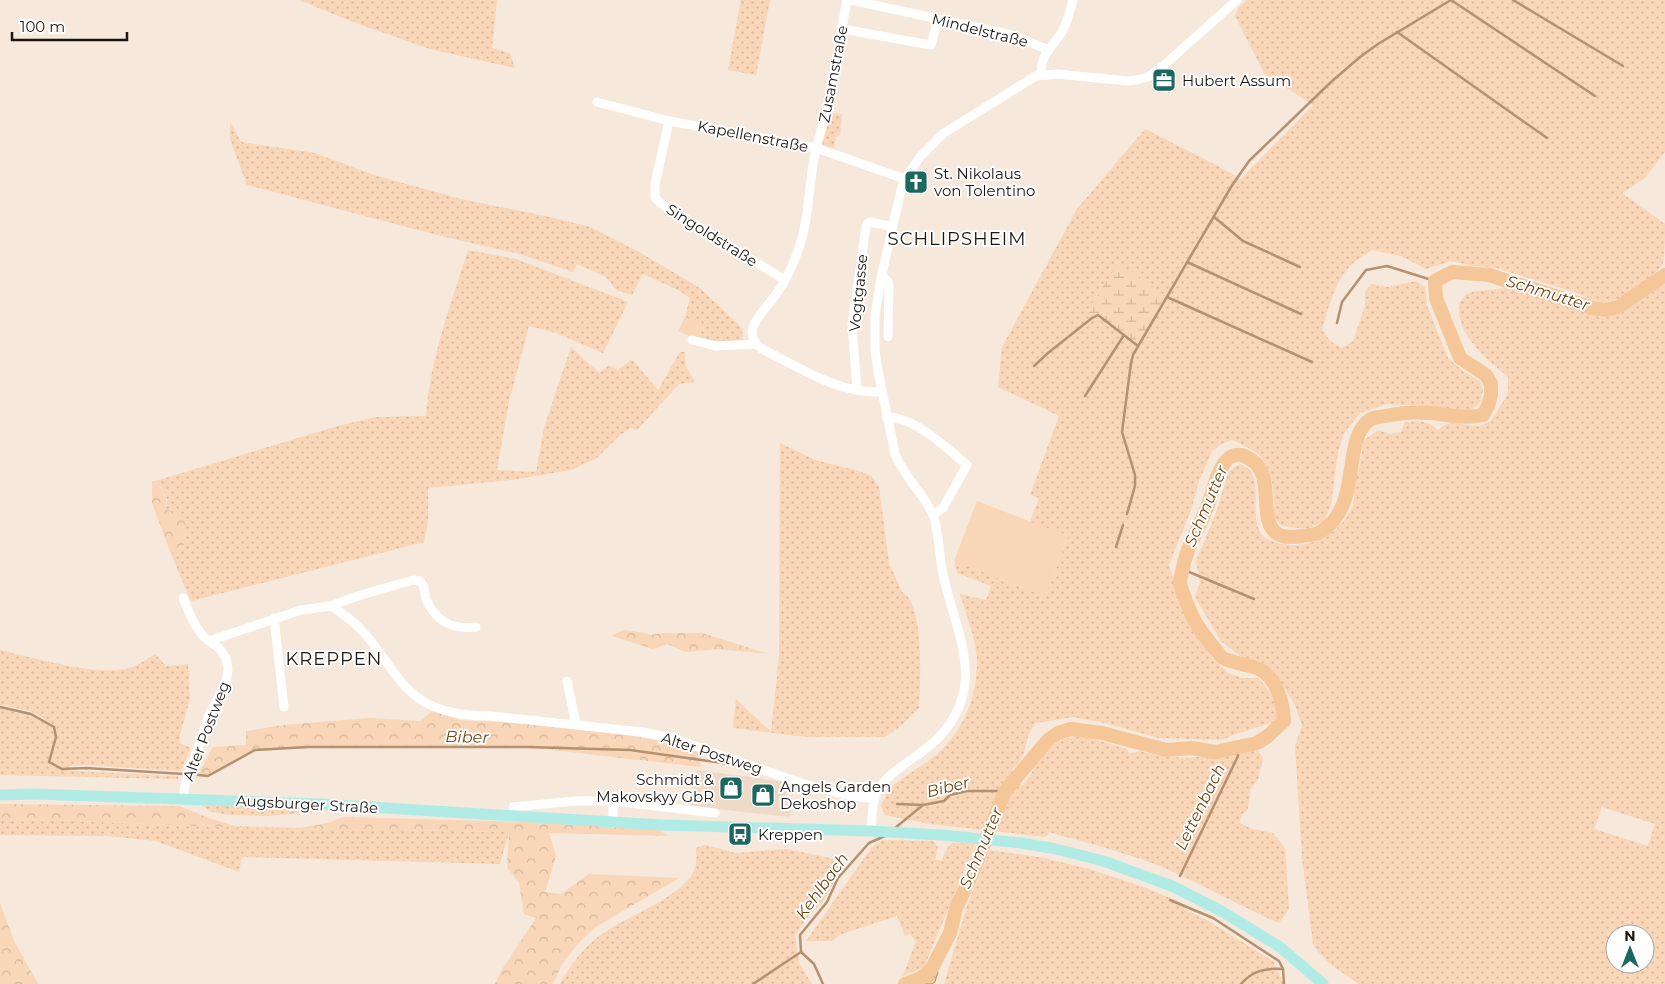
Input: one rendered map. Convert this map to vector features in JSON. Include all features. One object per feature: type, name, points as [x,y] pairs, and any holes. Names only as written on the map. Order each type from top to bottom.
[{"type":"main road","name":"Augsburger Straße","points":[[0,794],[183,798],[321,804],[613,823],[912,833],[1001,841],[1056,849],[1103,861],[1174,887],[1223,912],[1280,947],[1323,984]]},
{"type":"street","name":"Zusamstraße","points":[[755,344],[752,330],[756,320],[777,294],[785,280],[796,255],[805,222],[816,148],[829,102],[847,0]]},
{"type":"street","name":"Mindelstraße","points":[[851,0],[1012,35],[1049,50]]},
{"type":"street","points":[[1042,74],[1041,64],[1064,28],[1073,0]]},
{"type":"street","points":[[874,831],[876,794],[886,780],[941,736],[953,719],[963,693],[966,670],[964,649],[943,575],[933,515],[899,464],[895,454],[881,392],[875,351],[875,315],[901,190],[920,157],[944,133],[1029,80],[1042,74],[1127,81],[1148,76],[1162,67],[1237,0]]},
{"type":"street","points":[[842,29],[931,45],[938,18]]},
{"type":"street","name":"Kapellenstraße","points":[[597,102],[669,121],[816,148],[906,180]]},
{"type":"street","name":"Singoldstraße","points":[[669,121],[655,184],[655,197],[660,203],[785,280]]},
{"type":"street","name":"Vogtgasse","points":[[857,390],[852,324],[866,228],[870,222],[894,228]]},
{"type":"street","points":[[882,275],[888,283],[888,337]]},
{"type":"street","points":[[692,340],[716,346],[755,344],[828,382],[865,392],[881,392]]},
{"type":"street","points":[[886,417],[902,419],[920,428],[967,465],[942,508],[933,515]]},
{"type":"street","points":[[209,641],[274,618],[301,610],[331,606],[348,598],[414,580],[420,581],[428,602],[437,616],[448,625],[462,629],[476,627]]},
{"type":"street","name":"Alter Postweg","points":[[183,598],[202,636],[219,648],[226,658],[228,669],[226,682],[209,715],[185,786],[183,798]]},
{"type":"street","name":"Alter Postweg","points":[[331,606],[346,616],[364,633],[401,683],[422,700],[444,709],[468,716],[491,716],[576,724],[642,732],[672,738],[804,784],[847,796],[875,798]]},
{"type":"street","points":[[274,618],[284,707]]},
{"type":"street","points":[[567,681],[576,724]]},
{"type":"street","points":[[613,800],[613,823]]},
{"type":"street","points":[[513,807],[575,801],[613,800],[715,813]]},
{"type":"shaded area","points":[[697,770],[787,782],[786,803],[791,810],[790,817],[690,806]]},
{"type":"green space","points":[[299,0],[497,0],[492,48],[510,53],[515,68],[430,49],[353,22]]},
{"type":"green space","points":[[741,0],[770,0],[756,75],[728,70]]},
{"type":"green space","points":[[1247,0],[1665,0],[1665,152],[1645,178],[1622,193],[1665,224],[1663,263],[1654,274],[1638,287],[1621,297],[1613,301],[1603,302],[1497,268],[1451,261],[1426,269],[1401,256],[1372,250],[1349,267],[1339,281],[1322,329],[1330,341],[1342,348],[1353,341],[1365,306],[1365,292],[1371,284],[1387,287],[1416,281],[1425,287],[1427,306],[1448,358],[1464,372],[1480,381],[1483,390],[1480,403],[1470,411],[1454,411],[1432,406],[1387,404],[1360,413],[1344,433],[1338,452],[1331,505],[1324,521],[1308,529],[1282,526],[1274,517],[1274,493],[1271,477],[1265,462],[1257,453],[1232,440],[1221,444],[1212,451],[1199,481],[1191,510],[1169,565],[1185,614],[1212,658],[1228,673],[1242,678],[1258,678],[1272,697],[1276,708],[1277,721],[1222,740],[1159,738],[1105,723],[1073,717],[1036,723],[1029,735],[1023,756],[1012,770],[1022,786],[1050,748],[1060,741],[1080,737],[1090,738],[1127,749],[1129,754],[1140,751],[1165,757],[1189,758],[1258,750],[1263,759],[1258,780],[1250,790],[1248,809],[1241,816],[1240,823],[1252,829],[1273,833],[1285,848],[1289,909],[1279,923],[1169,870],[1110,849],[1049,832],[1046,837],[931,824],[885,815],[881,806],[893,786],[930,760],[950,740],[965,718],[974,692],[977,656],[974,638],[960,594],[986,600],[991,586],[957,573],[954,561],[1045,596],[1068,536],[1030,522],[1039,498],[1030,495],[1059,416],[998,387],[1002,347],[1077,209],[1145,129],[1241,179],[1313,105],[1264,73],[1235,16],[1239,7]]},
{"type":"green space","points":[[831,113],[842,114],[840,135],[836,137],[834,148],[822,145]]},
{"type":"green space","points":[[230,122],[241,142],[315,153],[374,175],[461,199],[590,227],[639,252],[700,288],[742,328],[743,342],[698,340],[702,326],[685,317],[690,298],[680,291],[643,274],[632,295],[616,290],[606,277],[577,264],[573,272],[520,254],[441,236],[247,185],[230,139]]},
{"type":"green space","points":[[468,250],[516,259],[628,302],[603,353],[556,333],[529,326],[509,401],[497,470],[536,472],[544,428],[571,347],[599,373],[609,365],[618,370],[632,359],[658,390],[680,352],[685,352],[685,365],[695,382],[679,384],[637,430],[631,428],[619,436],[597,458],[571,470],[511,480],[428,488],[428,521],[424,542],[191,601],[171,554],[184,545],[167,510],[167,499],[161,487],[152,482],[338,426],[376,417],[426,416],[428,395],[437,353],[448,311]]},
{"type":"green space","points":[[1119,262],[1167,297],[1138,348],[1087,311]]},
{"type":"green space","points":[[1664,284],[1665,984],[1359,984],[1322,957],[1313,944],[1302,858],[1295,746],[1302,725],[1294,703],[1275,673],[1240,656],[1221,641],[1195,597],[1200,582],[1196,561],[1216,513],[1229,471],[1240,464],[1250,470],[1254,477],[1257,526],[1261,533],[1267,539],[1279,543],[1305,544],[1329,534],[1347,517],[1353,505],[1354,486],[1361,461],[1363,441],[1378,430],[1389,434],[1401,432],[1405,422],[1415,421],[1431,424],[1438,430],[1444,425],[1452,423],[1478,426],[1491,421],[1508,394],[1508,377],[1482,354],[1467,336],[1462,326],[1459,315],[1459,303],[1467,294],[1507,286],[1603,318],[1616,313]],"holes":[[[1602,807],[1655,824],[1648,846],[1594,829]]]},
{"type":"green space","points":[[685,317],[702,326],[698,340],[678,331]]},
{"type":"green space","points":[[780,443],[815,460],[856,470],[871,476],[879,487],[889,563],[902,592],[909,599],[914,612],[920,646],[919,708],[902,725],[885,737],[806,737],[733,728],[736,699],[771,732],[779,656]]},
{"type":"green space","points":[[152,482],[164,493],[167,510],[185,515],[184,545],[171,554],[152,503]]},
{"type":"green space","points":[[977,501],[1068,536],[1045,596],[954,561]]},
{"type":"green space","points":[[624,630],[650,635],[702,633],[769,654],[716,649],[686,652],[667,644],[653,649],[611,636]]},
{"type":"green space","points":[[0,650],[87,669],[122,670],[135,666],[155,654],[166,666],[188,664],[190,699],[180,735],[180,743],[191,748],[181,771],[87,765],[69,766],[72,771],[178,776],[178,779],[0,775],[0,708],[30,714],[49,725],[34,713],[0,705]]},
{"type":"green space","points":[[432,711],[459,720],[532,724],[632,736],[676,744],[702,753],[700,767],[527,747],[308,747],[255,750],[208,776],[198,775],[213,747],[246,745],[246,731],[283,725],[369,718],[420,721]]},
{"type":"green space","points":[[0,804],[179,806],[235,826],[299,828],[328,823],[343,817],[567,823],[657,829],[669,836],[549,833],[556,856],[545,892],[561,894],[589,874],[679,878],[594,928],[562,964],[553,984],[495,984],[501,971],[536,918],[524,914],[519,883],[507,867],[509,832],[223,827],[0,818]]},
{"type":"green space","points":[[202,806],[336,810],[268,816],[230,815],[212,812]]},
{"type":"green space","points":[[0,818],[223,827],[509,832],[500,864],[242,857],[239,872],[156,841],[108,836],[0,835]]},
{"type":"green space","points":[[883,840],[933,841],[938,847],[935,860],[942,860],[948,848],[954,843],[975,844],[924,967],[903,976],[916,941],[910,934],[905,936],[897,916],[839,935],[832,941],[806,941],[872,847]]},
{"type":"green space","points":[[705,845],[735,853],[786,849],[835,859],[845,863],[824,900],[795,935],[799,963],[812,984],[560,984],[578,957],[595,939],[668,897],[690,878],[695,868],[696,848]]},
{"type":"green space","points":[[990,850],[1044,858],[1089,869],[1141,886],[1180,902],[1186,910],[1207,920],[1274,962],[1284,984],[944,984],[968,903]]},
{"type":"green space","points":[[0,903],[14,941],[38,984],[0,984]]},
{"type":"water","points":[[928,966],[935,968],[938,972],[935,982],[932,984],[899,984],[918,974]]},
{"type":"waterway","points":[[1451,0],[1595,96]]},
{"type":"waterway","points":[[1127,514],[1135,486],[1135,475],[1122,432],[1133,355],[1231,187],[1249,161],[1331,82],[1360,57],[1451,0]]},
{"type":"waterway","points":[[1513,0],[1623,66]]},
{"type":"waterway","points":[[1397,32],[1547,138]]},
{"type":"waterway","points":[[1214,217],[1243,241],[1300,267]]},
{"type":"waterway","points":[[1187,262],[1301,314]]},
{"type":"waterway","points":[[1337,323],[1342,302],[1366,270],[1387,266],[1435,281]]},
{"type":"waterway","name":"Schmutter","points":[[905,984],[921,978],[932,968],[950,933],[956,908],[973,872],[1005,791],[1048,740],[1058,733],[1071,729],[1102,733],[1166,750],[1192,748],[1215,752],[1257,743],[1268,736],[1284,721],[1278,692],[1270,678],[1259,669],[1228,660],[1221,656],[1195,622],[1180,583],[1187,553],[1206,511],[1218,474],[1230,457],[1243,455],[1253,461],[1261,470],[1269,522],[1274,531],[1285,536],[1302,536],[1318,533],[1334,521],[1342,506],[1347,490],[1356,441],[1362,428],[1371,419],[1414,413],[1463,417],[1476,416],[1483,415],[1488,406],[1491,384],[1486,375],[1460,358],[1436,298],[1435,281],[1452,272],[1489,275],[1593,308],[1605,310],[1618,307],[1665,275]]},
{"type":"waterway","points":[[1167,297],[1312,362]]},
{"type":"waterway","points":[[1034,366],[1098,315],[1138,346]]},
{"type":"waterway","points":[[1085,396],[1124,335]]},
{"type":"waterway","points":[[1116,547],[1123,525]]},
{"type":"waterway","points":[[1182,569],[1254,599]]},
{"type":"waterway","name":"Biber","points":[[0,707],[31,714],[54,727],[56,737],[49,762],[62,769],[86,768],[184,774]]},
{"type":"waterway","name":"Biber","points":[[198,775],[208,776],[255,750],[308,747],[527,747],[630,750],[737,765]]},
{"type":"waterway","name":"Lettenbach","points":[[1180,876],[1238,756],[1237,748]]},
{"type":"waterway","name":"Biber","points":[[897,804],[923,805],[944,801],[950,795],[967,791],[1005,791]]},
{"type":"waterway","name":"Kehlbach","points":[[895,828],[923,805]]},
{"type":"waterway","name":"Kehlbach","points":[[753,984],[801,952],[800,935],[827,902],[838,878],[869,843],[885,836]]},
{"type":"waterway","name":"Lettenbach","points":[[1170,900],[1213,918],[1279,961],[1283,969],[1284,984]]},
{"type":"waterway","name":"Kehlbach","points":[[801,952],[814,964],[823,984]]},
{"type":"waterway","name":"Lettenbach","points":[[1241,984],[1250,976],[1260,971],[1283,969]]},
{"type":"place","name":"Hubert Assum","points":[[1164,80]]},
{"type":"place","name":"St. Nikolaus von Tolentino","points":[[916,182]]},
{"type":"place","name":"Schmidt & Makovskyy GbR","points":[[731,788]]},
{"type":"place","name":"Angels Garden Dekoshop","points":[[763,795]]},
{"type":"place","name":"Kreppen","points":[[740,834]]},
{"type":"district","name":"SCHLIPSHEIM","points":[[957,239]]},
{"type":"district","name":"KREPPEN","points":[[334,659]]}]
